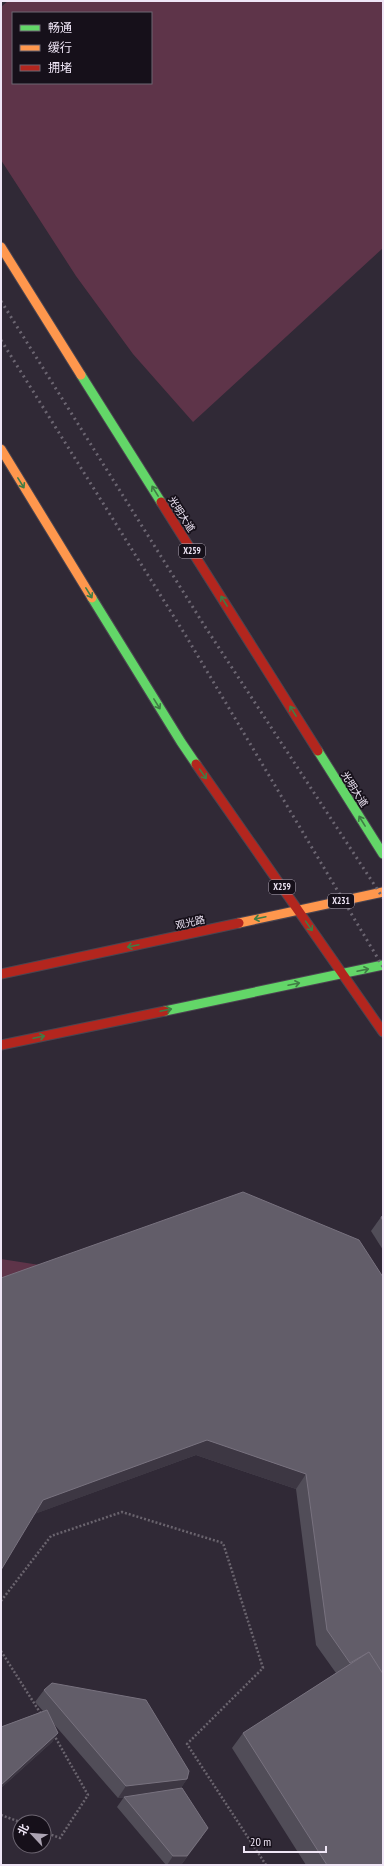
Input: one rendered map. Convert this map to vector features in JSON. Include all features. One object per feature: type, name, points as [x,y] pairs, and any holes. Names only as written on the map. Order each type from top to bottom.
[{"type":"main road","name":"光明大道","points":[[1,247],[383,854]]},
{"type":"main road","name":"X259","points":[[1,449],[181,742],[383,1032]]},
{"type":"main road","name":"观光路","points":[[1,974],[383,892]]},
{"type":"main road","points":[[1,1045],[383,965]]},
{"type":"path","points":[[1,1601],[51,1536],[122,1512],[223,1543],[263,1668],[187,1744],[266,1865]]},
{"type":"path","points":[[1,1651],[45,1721]]},
{"type":"path","points":[[52,1835],[60,1838],[88,1794],[53,1733]]},
{"type":"path","points":[[1,1815],[12,1819]]},
{"type":"shaded area","points":[[8,1],[383,1],[383,248],[193,422],[133,354],[76,276],[1,160],[1,7]]},
{"type":"shaded area","points":[[1,1259],[59,1268],[1,1287]]},
{"type":"building","points":[[243,1192],[359,1240],[383,1277],[383,1674],[369,1652],[350,1663],[327,1630],[306,1474],[207,1440],[43,1500],[1,1570],[1,1278]]},
{"type":"building","points":[[369,1652],[383,1674],[383,1865],[327,1865],[243,1733]]},
{"type":"building","points":[[52,1683],[146,1700],[189,1771],[187,1779],[126,1786],[44,1690]]},
{"type":"building","points":[[47,1710],[58,1733],[1,1785],[1,1727]]},
{"type":"building","points":[[182,1788],[208,1828],[187,1856],[173,1856],[124,1797]]},
{"type":"railway","points":[[1,301],[204,625],[383,898]]},
{"type":"railway","points":[[1,340],[186,636],[383,967]]},
{"type":"traffic: fast","points":[[81,375],[161,502]]},
{"type":"traffic: fast","points":[[92,598],[196,764]]},
{"type":"traffic: fast","points":[[318,751],[383,854]]},
{"type":"traffic: fast","points":[[165,1011],[383,965]]},
{"type":"traffic: slow","points":[[1,247],[81,375]]},
{"type":"traffic: slow","points":[[1,449],[92,598]]},
{"type":"traffic: slow","points":[[239,923],[383,892]]},
{"type":"traffic: jam","points":[[161,502],[318,751]]},
{"type":"traffic: jam","points":[[196,764],[383,1032]]},
{"type":"traffic: jam","points":[[1,974],[239,923]]},
{"type":"traffic: jam","points":[[1,1045],[165,1011]]}]
